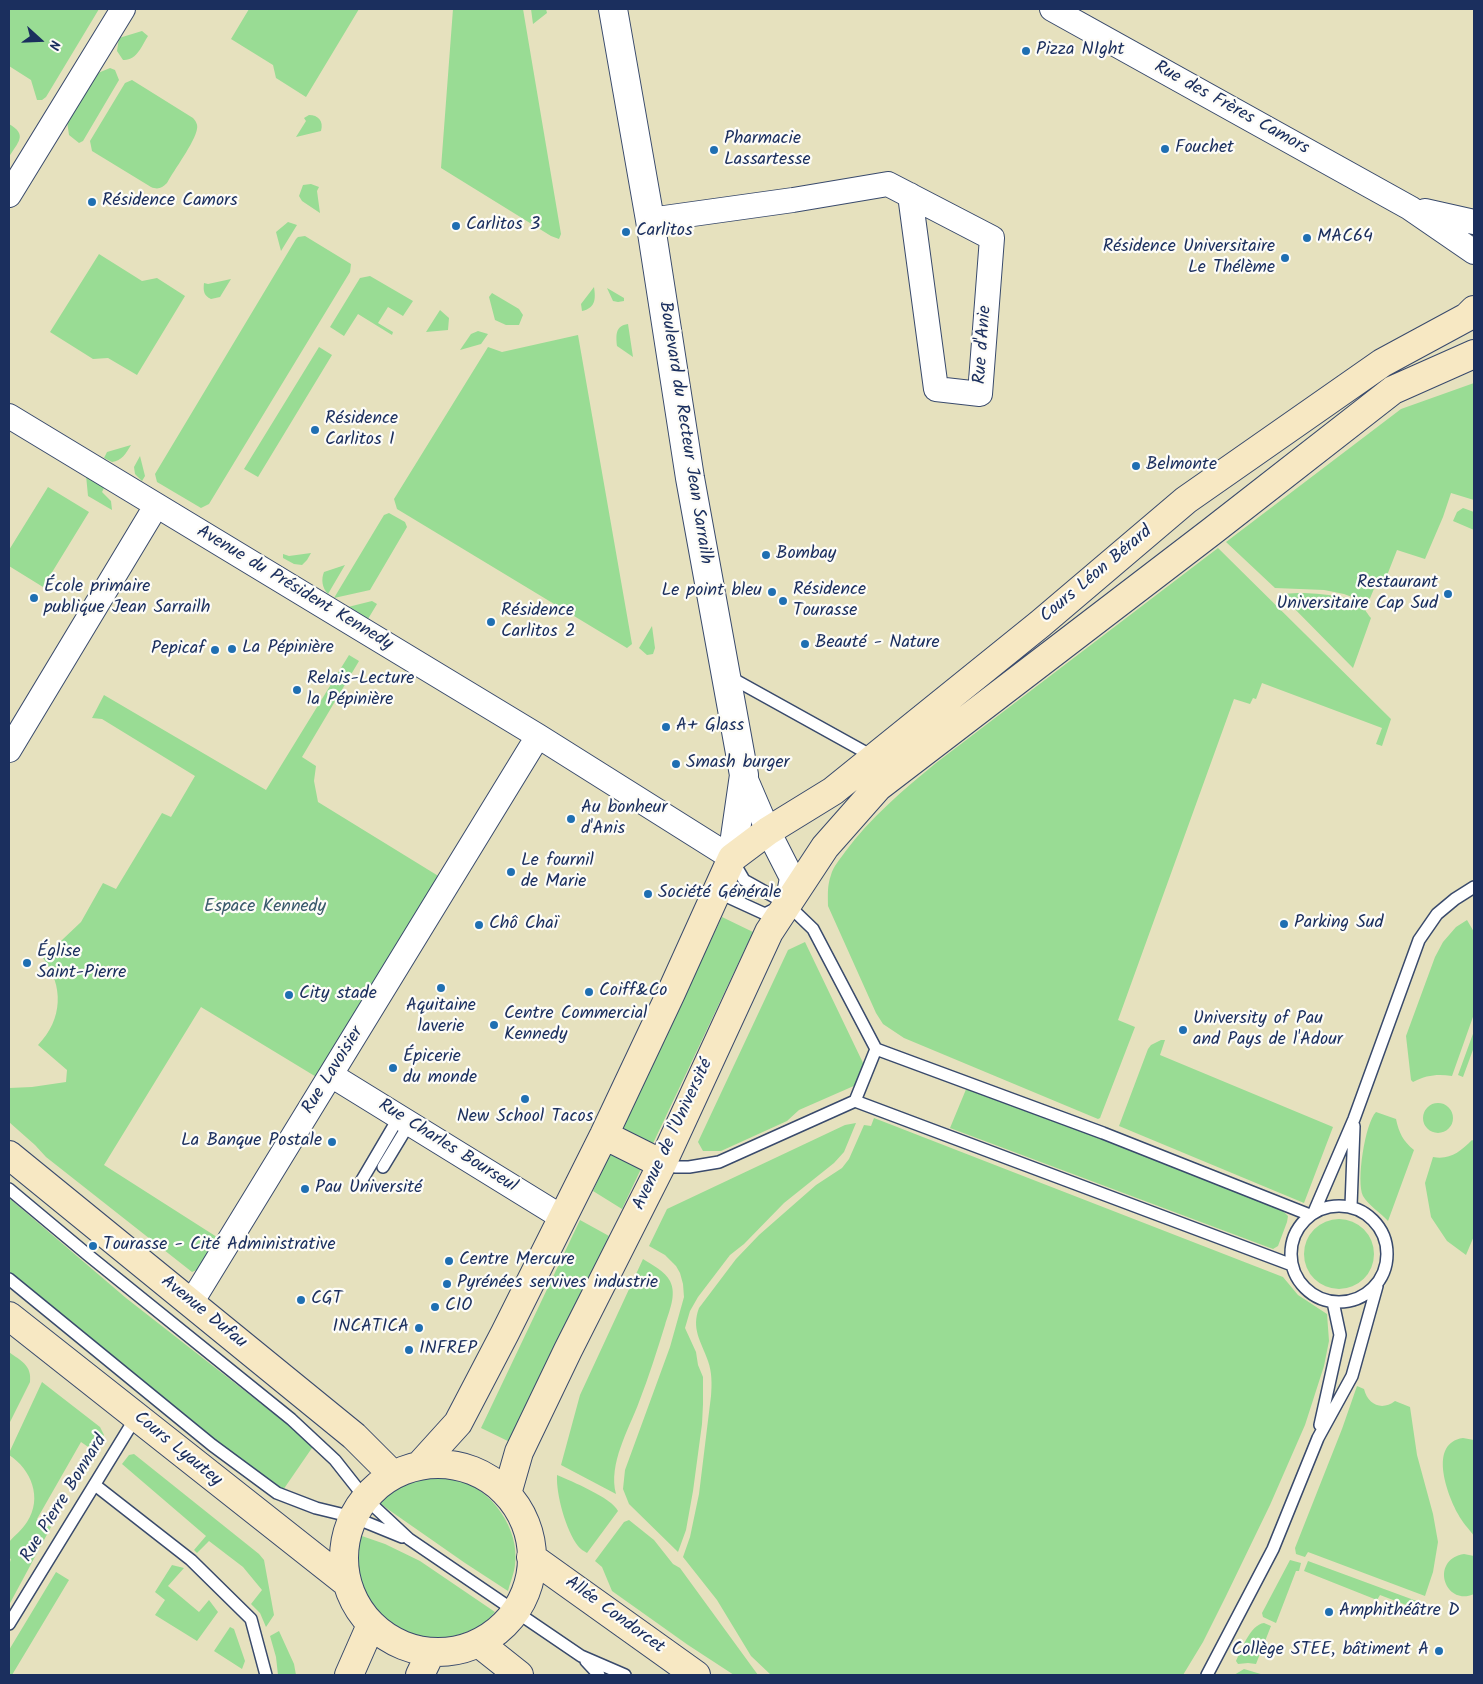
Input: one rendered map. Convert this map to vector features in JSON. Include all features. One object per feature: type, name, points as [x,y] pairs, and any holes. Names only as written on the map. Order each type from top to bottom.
[{"type":"main road","name":"Cours Léon Bérard","points":[[732,858],[768,831],[833,791],[1040,624],[1186,500],[1382,363],[1467,316],[1474,310]]},
{"type":"main road","name":"Cours Léon Bérard","points":[[787,904],[825,847],[878,787],[1212,532],[1393,390],[1474,354]]},
{"type":"main road","points":[[420,1465],[458,1423],[604,1135],[732,858]]},
{"type":"main road","name":"Avenue de l'Université","points":[[507,1494],[519,1452],[662,1164],[769,932],[787,904]]},
{"type":"main road","points":[[604,1135],[662,1164]]},
{"type":"main road","name":"Avenue Dufau","points":[[9,1155],[354,1436],[393,1475]]},
{"type":"main road","name":"Cours Lyautey","points":[[9,1316],[347,1583]]},
{"type":"main road","points":[[448,1464],[464,1467],[480,1474],[507,1494],[525,1523],[532,1557],[527,1586],[515,1612],[480,1644],[451,1651],[426,1664],[415,1649],[399,1644],[385,1636],[372,1625],[356,1606],[347,1583],[344,1553],[346,1538],[359,1508],[378,1485],[393,1475],[420,1465],[448,1464]]},
{"type":"main road","name":"Allée Condorcet","points":[[532,1557],[696,1675]]},
{"type":"main road","points":[[349,1675],[372,1625]]},
{"type":"main road","points":[[480,1644],[519,1675]]},
{"type":"street","points":[[9,195],[123,9]]},
{"type":"street","name":"Boulevard du Recteur Jean Sarrailh","points":[[613,9],[650,220],[690,478],[744,775],[732,858]]},
{"type":"street","name":"Rue des Frères Camors","points":[[1052,9],[1410,208],[1474,252]]},
{"type":"street","name":"Rue d'Anie","points":[[650,220],[793,200],[888,184],[910,195],[992,238],[980,394],[936,389],[910,195]]},
{"type":"street","name":"Rue des Frères Camors","points":[[1410,208],[1474,222]]},
{"type":"street","name":"Avenue du Président Kennedy","points":[[9,416],[538,736],[732,858]]},
{"type":"street","points":[[9,750],[156,506]]},
{"type":"street","name":"Rue Lavoisier","points":[[191,1303],[538,736]]},
{"type":"street","name":"Avenue de l'Université","points":[[744,775],[768,831],[792,878],[787,904]]},
{"type":"street","name":"Rue Charles Bourseul","points":[[331,1076],[563,1218]]},
{"type":"lane","points":[[726,675],[875,757]]},
{"type":"lane","points":[[732,858],[744,880],[787,904],[813,928],[876,1049],[1312,1213],[1326,1207],[1338,1205],[1351,1206],[1366,1213],[1379,1224],[1386,1240],[1388,1256],[1384,1273],[1377,1286],[1352,1376],[1318,1438],[1273,1549],[1207,1675]]},
{"type":"lane","points":[[1377,1286],[1363,1296],[1349,1302],[1333,1302],[1319,1298],[1307,1290],[1297,1279],[1292,1265],[1291,1251],[1294,1237],[1300,1225],[1312,1213],[1354,1119],[1420,940],[1437,914],[1455,899],[1474,887]]},
{"type":"lane","points":[[717,892],[765,914],[787,904]]},
{"type":"lane","points":[[662,1164],[675,1167],[689,1167],[719,1162],[855,1101],[876,1049]]},
{"type":"lane","points":[[855,1101],[1292,1265]]},
{"type":"lane","points":[[1351,1206],[1354,1119]]},
{"type":"lane","points":[[383,1167],[404,1120]]},
{"type":"lane","points":[[359,1185],[404,1120]]},
{"type":"lane","points":[[9,1189],[88,1256],[291,1419],[336,1460],[359,1508],[409,1539]]},
{"type":"lane","points":[[9,1279],[212,1445],[278,1493],[316,1508],[359,1508],[409,1539],[582,1656],[625,1675]]},
{"type":"lane","points":[[1318,1438],[1340,1335],[1333,1302]]},
{"type":"lane","name":"Rue Pierre Bonnard","points":[[9,1624],[136,1417]]},
{"type":"lane","points":[[95,1485],[191,1560],[252,1619],[266,1675]]},
{"type":"lane","points":[[582,1656],[599,1675]]},
{"type":"green space","points":[[9,9],[99,9],[46,97],[42,100],[37,100],[31,80],[9,66]]},
{"type":"green space","points":[[249,9],[359,9],[306,97],[276,78],[273,65],[231,39]]},
{"type":"green space","points":[[453,9],[523,9],[561,234],[559,239],[551,236],[441,168]]},
{"type":"green space","points":[[531,9],[546,9],[547,13],[533,24]]},
{"type":"green space","points":[[142,31],[148,36],[141,48],[132,58],[123,60],[117,51],[119,38]]},
{"type":"green space","points":[[110,68],[115,70],[119,80],[83,141],[79,143],[69,135],[67,121],[98,73]]},
{"type":"green space","points":[[132,80],[193,118],[197,125],[195,135],[188,148],[167,183],[160,188],[151,187],[92,151],[90,141],[125,83]]},
{"type":"green space","points":[[309,115],[320,119],[322,124],[321,131],[296,137],[306,121],[304,118]]},
{"type":"green space","points":[[9,124],[18,132],[20,139],[9,157]]},
{"type":"green space","points":[[311,184],[319,187],[317,191],[320,213],[302,201],[299,196],[303,185]]},
{"type":"green space","points":[[288,222],[297,225],[281,251],[276,232]]},
{"type":"green space","points":[[305,236],[351,264],[350,272],[209,504],[201,508],[157,482],[155,474],[296,239]]},
{"type":"green space","points":[[99,254],[142,281],[157,278],[185,296],[137,375],[108,358],[93,359],[50,332]]},
{"type":"green space","points":[[370,276],[413,301],[403,316],[388,307],[378,323],[393,332],[392,335],[358,314],[344,336],[330,327],[360,278]]},
{"type":"green space","points":[[231,279],[220,297],[211,299],[205,295],[204,283],[208,284]]},
{"type":"green space","points":[[594,287],[594,303],[590,308],[582,311],[581,304]]},
{"type":"green space","points":[[607,288],[624,298],[624,301],[613,301]]},
{"type":"green space","points":[[492,293],[519,309],[523,315],[519,325],[506,325],[495,320],[489,297]]},
{"type":"green space","points":[[440,310],[449,318],[448,330],[426,332]]},
{"type":"green space","points":[[628,324],[633,357],[617,346],[617,332],[621,327]]},
{"type":"green space","points":[[478,331],[488,334],[481,344],[460,350],[471,334]]},
{"type":"green space","points":[[578,335],[632,644],[627,648],[397,509],[394,499],[488,347],[502,352]]},
{"type":"green space","points":[[319,347],[332,355],[258,477],[244,469]]},
{"type":"green space","points":[[1474,383],[1474,500],[1451,493],[1425,559],[1397,550],[1384,583],[1376,584],[1368,603],[1344,594],[1324,590],[1275,588],[1226,542],[1401,409]]},
{"type":"green space","points":[[131,445],[118,460],[112,462],[104,458],[107,452]]},
{"type":"green space","points":[[140,456],[145,476],[142,481],[135,474],[134,467]]},
{"type":"green space","points":[[86,475],[105,486],[102,492],[111,501],[112,510],[88,496]]},
{"type":"green space","points":[[48,487],[89,512],[43,587],[9,566],[9,550]]},
{"type":"green space","points":[[1463,508],[1474,512],[1474,530],[1453,521],[1457,512]]},
{"type":"green space","points":[[389,513],[405,522],[407,527],[370,590],[334,598],[384,515]]},
{"type":"green space","points":[[1218,548],[1391,719],[1382,746],[1376,744],[1382,728],[1262,683],[1256,699],[1253,698],[1250,704],[1234,699],[1118,1020],[1135,1027],[1098,1119],[904,1038],[883,1024],[876,1013],[828,906],[829,883],[835,866],[855,840],[876,816],[911,784]]},
{"type":"green space","points":[[311,553],[302,565],[294,564],[283,558],[283,554],[289,556]]},
{"type":"green space","points":[[345,565],[328,594],[324,589],[324,572]]},
{"type":"green space","points":[[1280,594],[1331,595],[1349,599],[1361,605],[1371,618],[1353,668]]},
{"type":"green space","points":[[372,601],[377,604],[368,619],[348,607]]},
{"type":"green space","points":[[652,626],[655,648],[653,654],[647,655],[639,648]]},
{"type":"green space","name":"Espace Kennedy","points":[[349,655],[359,661],[302,757],[316,766],[314,781],[318,802],[440,877],[318,1078],[201,1007],[104,1165],[220,1239],[202,1268],[192,1272],[46,1157],[9,1122],[9,1088],[66,1082],[67,1070],[38,1045],[52,1024],[58,1002],[55,980],[43,958],[81,922],[103,883],[116,889],[162,813],[171,817],[195,776],[102,719],[92,718],[104,695],[266,790]]},
{"type":"green space","points":[[722,917],[753,932],[622,1209],[593,1191],[622,1125]]},
{"type":"green space","points":[[1467,920],[1474,932],[1474,1014],[1452,1076],[1432,1076],[1413,1082],[1411,1080],[1406,1036],[1435,957],[1443,942],[1456,927]]},
{"type":"green space","points":[[805,942],[864,1065],[856,1085],[799,1110],[787,1121],[721,1151],[703,1151],[698,1142],[788,950]]},
{"type":"green space","points":[[1474,1031],[1474,1047],[1463,1077],[1458,1075]]},
{"type":"green space","points":[[1165,1040],[1160,1055],[1333,1127],[1304,1203],[1119,1126],[1148,1049],[1151,1045]]},
{"type":"green space","points":[[967,1087],[1281,1209],[1288,1216],[1278,1246],[1273,1249],[950,1128]]},
{"type":"green space","points":[[1438,1103],[1449,1107],[1453,1118],[1449,1129],[1438,1133],[1427,1129],[1423,1118],[1427,1107]]},
{"type":"green space","points":[[1376,1112],[1396,1119],[1402,1136],[1414,1150],[1388,1221],[1365,1199],[1361,1189],[1361,1166],[1365,1140],[1368,1128]]},
{"type":"green space","points":[[874,1118],[1283,1277],[1298,1295],[1327,1314],[1329,1341],[1324,1366],[1305,1425],[1270,1505],[1226,1596],[1203,1642],[1183,1675],[771,1675],[751,1656],[717,1600],[683,1557],[690,1537],[699,1494],[711,1392],[709,1365],[696,1329],[699,1308],[736,1259],[759,1235],[816,1185],[842,1168],[849,1159],[864,1125],[871,1126]]},
{"type":"green space","points":[[856,1123],[844,1152],[834,1163],[784,1203],[744,1244],[730,1255],[698,1297],[690,1311],[685,1328],[696,1352],[698,1365],[703,1377],[703,1404],[693,1491],[686,1530],[678,1552],[629,1504],[623,1489],[625,1470],[670,1347],[684,1297],[683,1284],[676,1266],[665,1255],[649,1246],[667,1209],[845,1125]]},
{"type":"green space","points":[[1472,1140],[1474,1141],[1474,1236],[1466,1255],[1447,1241],[1431,1217],[1425,1183],[1433,1157],[1450,1156]]},
{"type":"green space","points":[[9,1198],[126,1298],[314,1445],[281,1493],[9,1276]]},
{"type":"green space","points":[[1339,1219],[1352,1222],[1364,1229],[1371,1241],[1374,1254],[1371,1267],[1364,1279],[1352,1286],[1339,1289],[1326,1286],[1314,1279],[1307,1267],[1304,1254],[1307,1241],[1314,1229],[1326,1222]]},
{"type":"green space","points":[[580,1220],[609,1236],[512,1443],[481,1428]]},
{"type":"green space","points":[[643,1259],[668,1277],[672,1286],[673,1297],[650,1373],[617,1459],[614,1483],[616,1494],[561,1465],[580,1395]]},
{"type":"green space","points":[[9,1352],[25,1364],[29,1371],[30,1382],[9,1424]]},
{"type":"green space","points":[[42,1382],[100,1427],[104,1435],[94,1451],[81,1442],[37,1519],[51,1527],[9,1605],[9,1565],[11,1559],[9,1558],[9,1542],[21,1530],[32,1513],[34,1494],[29,1476],[9,1453]]},
{"type":"green space","points":[[1357,1386],[1364,1389],[1369,1399],[1376,1405],[1385,1406],[1395,1401],[1410,1407],[1417,1455],[1433,1514],[1438,1542],[1433,1572],[1425,1596],[1308,1552],[1305,1557],[1296,1554],[1295,1548]]},
{"type":"green space","points":[[1463,1438],[1474,1440],[1474,1536],[1461,1520],[1449,1494],[1443,1470],[1443,1459],[1446,1449],[1452,1442]]},
{"type":"green space","points":[[134,1454],[264,1560],[274,1615],[266,1627],[260,1613],[251,1604],[262,1590],[243,1567],[209,1541],[197,1553],[194,1550],[206,1536],[122,1464],[129,1455]]},
{"type":"green space","points":[[557,1475],[600,1495],[618,1511],[587,1553],[578,1546],[566,1522],[558,1492]]},
{"type":"green space","points":[[430,1477],[451,1478],[470,1485],[482,1492],[501,1512],[513,1538],[515,1551],[514,1568],[508,1591],[379,1502],[396,1488],[409,1482]]},
{"type":"green space","points":[[629,1520],[654,1540],[673,1564],[680,1568],[758,1675],[734,1675],[612,1591],[602,1567],[595,1561],[624,1522]]},
{"type":"green space","points":[[359,1535],[385,1544],[420,1561],[495,1612],[478,1627],[457,1635],[434,1638],[413,1636],[394,1627],[378,1615],[366,1598],[358,1579],[356,1558]]},
{"type":"green space","points":[[1464,1554],[1474,1556],[1474,1594],[1464,1596],[1455,1594],[1449,1589],[1444,1573],[1447,1565],[1453,1558]]},
{"type":"green space","points":[[1290,1560],[1301,1563],[1299,1571],[1296,1571],[1276,1623],[1263,1617],[1262,1613]]},
{"type":"green space","points":[[1308,1561],[1422,1603],[1419,1610],[1380,1595],[1377,1600],[1304,1571]]},
{"type":"green space","points":[[172,1565],[184,1568],[168,1586],[199,1612],[209,1600],[218,1612],[197,1641],[155,1615],[165,1600],[155,1592]]},
{"type":"green space","points":[[56,1572],[69,1580],[12,1675],[9,1675],[9,1650]]},
{"type":"green space","points":[[1264,1623],[1271,1626],[1256,1664],[1238,1664],[1236,1661],[1247,1638],[1255,1628]]},
{"type":"green space","points":[[230,1627],[234,1629],[245,1661],[242,1669],[214,1651]]},
{"type":"green space","points":[[279,1631],[294,1664],[296,1675],[278,1675],[276,1657],[270,1636]]},
{"type":"green space","points":[[1244,1669],[1264,1675],[1234,1675]]},
{"type":"place","name":"Pizza NIght","points":[[1026,51]]},
{"type":"place","name":"Fouchet","points":[[1165,149]]},
{"type":"place","name":"Pharmacie Lassartesse","points":[[714,150]]},
{"type":"place","name":"Résidence Camors","points":[[92,202]]},
{"type":"place","name":"Carlitos 3","points":[[456,226]]},
{"type":"place","name":"Carlitos","points":[[626,232]]},
{"type":"place","name":"MAC64","points":[[1307,238]]},
{"type":"place","name":"Résidence Universitaire Le Thélème","points":[[1285,258]]},
{"type":"place","name":"Résidence Carlitos I","points":[[315,430]]},
{"type":"place","name":"Belmonte","points":[[1136,466]]},
{"type":"place","name":"Bombay","points":[[766,555]]},
{"type":"place","name":"Le point bleu","points":[[772,592]]},
{"type":"place","name":"Restaurant Universitaire Cap Sud","points":[[1448,594]]},
{"type":"place","name":"École primaire publique Jean Sarrailh","points":[[34,598]]},
{"type":"place","name":"Résidence Tourasse","points":[[783,601]]},
{"type":"place","name":"Résidence Carlitos 2","points":[[491,622]]},
{"type":"place","name":"Beauté - Nature","points":[[805,644]]},
{"type":"place","name":"La Pépinière","points":[[232,649]]},
{"type":"place","name":"Pepicaf","points":[[215,650]]},
{"type":"place","name":"Relais-Lecture la Pépinière","points":[[297,690]]},
{"type":"place","name":"A+ Glass","points":[[666,727]]},
{"type":"place","name":"Smash burger","points":[[676,764]]},
{"type":"place","name":"Au bonheur d'Anis","points":[[571,819]]},
{"type":"place","name":"Le fournil de Marie","points":[[511,872]]},
{"type":"place","name":"Société Générale","points":[[648,894]]},
{"type":"place","name":"Parking Sud","points":[[1284,924]]},
{"type":"place","name":"Chô Chaï","points":[[479,925]]},
{"type":"place","name":"Église Saint-Pierre","points":[[27,963]]},
{"type":"place","name":"Aquitaine laverie","points":[[441,988]]},
{"type":"place","name":"Coiff&Co","points":[[589,992]]},
{"type":"place","name":"City stade","points":[[289,995]]},
{"type":"place","name":"Centre Commercial Kennedy","points":[[494,1025]]},
{"type":"place","name":"University of Pau and Pays de l'Adour","points":[[1183,1030]]},
{"type":"place","name":"Épicerie du monde","points":[[393,1068]]},
{"type":"place","name":"New School Tacos","points":[[525,1099]]},
{"type":"place","name":"La Banque Postale","points":[[332,1142]]},
{"type":"place","name":"Pau Université","points":[[305,1189]]},
{"type":"place","name":"Tourasse - Cité Administrative","points":[[93,1246]]},
{"type":"place","name":"Centre Mercure","points":[[449,1261]]},
{"type":"place","name":"Pyrénées servives industrie","points":[[447,1284]]},
{"type":"place","name":"CGT","points":[[301,1300]]},
{"type":"place","name":"CIO","points":[[435,1307]]},
{"type":"place","name":"INCATICA","points":[[419,1328]]},
{"type":"place","name":"INFREP","points":[[409,1350]]},
{"type":"place","name":"Amphithéâtre D","points":[[1329,1612]]},
{"type":"place","name":"Collège STEE, bâtiment A","points":[[1439,1651]]}]
